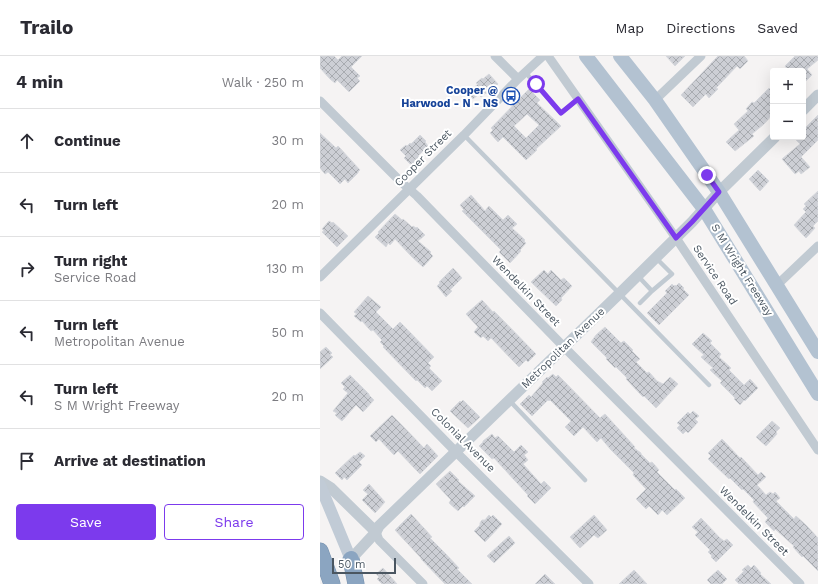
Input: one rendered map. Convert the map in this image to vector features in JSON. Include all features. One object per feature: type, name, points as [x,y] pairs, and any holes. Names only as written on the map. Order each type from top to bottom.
[{"type":"highway","points":[[320,551],[332,584]]},
{"type":"highway","points":[[350,559],[356,584]]},
{"type":"main road","name":"S M Wright Freeway","points":[[586,56],[704,210],[818,394]]},
{"type":"main road","name":"S M Wright Freeway","points":[[620,56],[655,100],[719,192],[818,352]]},
{"type":"main road","points":[[320,485],[350,559],[362,584]]},
{"type":"street","points":[[495,56],[522,76]]},
{"type":"street","name":"Cooper Street","points":[[320,277],[543,56]]},
{"type":"street","name":"Service Road","points":[[548,56],[676,238],[818,450]]},
{"type":"street","points":[[655,100],[701,56]]},
{"type":"street","points":[[806,107],[818,95]]},
{"type":"street","name":"Wendelkin Street","points":[[320,101],[417,196],[564,347],[800,584]]},
{"type":"street","name":"Metropolitan Avenue","points":[[350,559],[376,532],[379,526],[638,276],[704,210],[719,192],[772,140]]},
{"type":"street","points":[[777,285],[818,246]]},
{"type":"street","name":"Colonial Avenue","points":[[320,313],[456,452],[589,584]]},
{"type":"street","points":[[320,481],[331,488],[376,532],[379,540],[423,584]]},
{"type":"lane","points":[[522,76],[561,113],[578,99]]},
{"type":"lane","points":[[464,135],[709,385]]},
{"type":"lane","points":[[640,303],[672,274],[656,258]]},
{"type":"lane","points":[[638,276],[652,291]]},
{"type":"lane","points":[[510,400],[585,480]]},
{"type":"building","points":[[320,56],[334,56],[338,60],[342,56],[362,56],[351,67],[360,76],[357,78],[360,81],[349,92],[337,80],[335,83],[330,79],[320,68]]},
{"type":"building","points":[[666,56],[685,56],[675,66]]},
{"type":"building","points":[[718,56],[744,56],[748,61],[740,69],[737,66],[716,88],[718,89],[709,98],[706,94],[693,107],[681,95]]},
{"type":"building","points":[[795,56],[818,56],[818,60],[807,69],[812,75],[806,81],[806,68],[787,68],[785,66]]},
{"type":"building","points":[[489,74],[498,84],[487,94],[486,93],[481,97],[479,94],[473,99],[468,93],[478,84],[476,83]]},
{"type":"building","points":[[769,88],[770,89],[770,117],[752,134],[754,136],[735,151],[726,142],[739,130],[734,124],[748,111],[746,109],[752,102],[754,103]]},
{"type":"building","points":[[529,89],[540,100],[537,103],[561,126],[526,160],[503,137],[498,142],[490,133],[493,130],[491,128]],"holes":[[[527,114],[539,125],[526,138],[514,126]]]},
{"type":"building","points":[[818,115],[818,140],[801,157],[810,167],[801,174],[799,171],[795,174],[782,159],[800,144],[796,140],[806,140],[806,127]]},
{"type":"building","points":[[320,133],[336,148],[338,146],[360,170],[348,183],[345,179],[340,184],[328,172],[325,174],[320,168]]},
{"type":"building","points":[[420,135],[426,141],[425,142],[428,146],[411,165],[404,158],[406,156],[400,150],[406,145],[411,144]]},
{"type":"building","points":[[758,170],[769,181],[760,191],[749,179]]},
{"type":"building","points":[[818,191],[818,221],[813,226],[815,228],[806,238],[794,225],[806,212],[803,209],[806,206],[804,204]]},
{"type":"building","points":[[471,195],[485,211],[489,206],[503,220],[508,215],[517,224],[512,228],[525,240],[524,241],[526,243],[510,263],[499,252],[501,250],[462,211],[464,210],[460,205]]},
{"type":"building","points":[[395,214],[412,227],[417,227],[425,235],[418,241],[431,252],[430,253],[433,256],[423,267],[395,239],[390,245],[388,243],[386,247],[375,237]]},
{"type":"building","points":[[329,221],[332,223],[333,222],[348,236],[337,247],[322,232],[324,231],[322,229]]},
{"type":"building","points":[[453,268],[462,278],[450,290],[452,291],[446,297],[437,286]]},
{"type":"building","points":[[544,270],[548,274],[551,270],[561,280],[564,278],[572,286],[556,306],[531,282]]},
{"type":"building","points":[[679,283],[689,295],[659,325],[647,313],[667,293],[665,291],[672,284],[676,286]]},
{"type":"building","points":[[368,296],[381,307],[376,312],[393,329],[400,322],[434,357],[428,363],[431,366],[429,368],[442,381],[432,391],[427,386],[425,388],[417,380],[416,381],[383,347],[384,346],[380,342],[382,340],[373,330],[371,331],[362,321],[361,322],[354,316],[357,314],[354,312]]},
{"type":"building","points":[[482,300],[536,354],[528,362],[526,360],[519,367],[491,338],[488,341],[483,336],[481,338],[474,332],[478,327],[466,314]]},
{"type":"building","points":[[605,327],[621,343],[624,341],[633,350],[632,351],[640,359],[636,362],[647,373],[649,372],[657,381],[663,384],[670,377],[678,384],[656,408],[644,396],[643,397],[626,379],[627,378],[606,359],[607,358],[591,342]]},
{"type":"building","points":[[703,333],[712,341],[710,343],[721,354],[719,357],[731,368],[729,370],[744,385],[750,379],[758,388],[740,405],[720,383],[722,381],[710,370],[713,368],[701,357],[704,355],[692,344]]},
{"type":"building","points":[[326,347],[332,353],[330,355],[333,357],[320,369],[320,352]]},
{"type":"building","points":[[553,374],[556,377],[558,375],[600,418],[605,414],[635,447],[634,448],[650,463],[652,462],[659,470],[657,472],[685,498],[667,515],[662,510],[658,515],[649,506],[646,509],[636,499],[646,489],[633,475],[634,473],[601,438],[597,442],[583,427],[574,436],[565,427],[571,421],[550,400],[548,400],[532,416],[520,404],[529,395],[531,397],[543,383],[542,382]]},
{"type":"building","points":[[350,375],[374,400],[363,412],[356,405],[342,421],[335,415],[337,413],[333,411],[348,393],[343,389],[345,387],[341,383]]},
{"type":"building","points":[[463,400],[480,417],[468,428],[450,411]]},
{"type":"building","points":[[693,411],[699,416],[695,419],[698,422],[688,433],[686,431],[683,434],[677,428],[680,425],[677,423],[688,412],[690,414]]},
{"type":"building","points":[[392,415],[424,448],[427,444],[438,456],[420,474],[398,451],[394,455],[379,439],[376,442],[370,436]]},
{"type":"building","points":[[772,421],[780,428],[776,432],[777,434],[766,446],[756,437]]},
{"type":"building","points":[[492,434],[495,438],[498,436],[514,452],[521,445],[528,452],[524,455],[528,460],[523,464],[541,484],[544,481],[551,488],[535,504],[494,458],[492,459],[479,446]]},
{"type":"building","points":[[722,439],[758,475],[761,472],[766,477],[757,485],[766,495],[770,492],[773,494],[775,492],[780,498],[776,501],[794,519],[796,516],[818,538],[818,571],[803,556],[802,557],[793,547],[794,546],[765,522],[768,518],[753,502],[754,500],[708,459],[711,456],[708,453]]},
{"type":"building","points":[[360,452],[365,456],[359,462],[362,465],[347,480],[344,477],[342,480],[335,473],[354,455],[355,456]]},
{"type":"building","points":[[450,471],[459,480],[458,481],[475,496],[458,511],[449,503],[451,500],[436,484]]},
{"type":"building","points":[[369,484],[385,502],[375,513],[362,500],[368,494],[363,490]]},
{"type":"building","points":[[411,514],[432,537],[430,538],[459,568],[457,569],[472,584],[445,584],[395,530]]},
{"type":"building","points":[[489,515],[491,517],[493,515],[502,524],[485,542],[474,531],[480,525],[482,520],[485,520]]},
{"type":"building","points":[[594,515],[607,530],[598,538],[594,535],[580,548],[570,537]]},
{"type":"building","points":[[701,518],[720,538],[724,541],[727,539],[733,545],[716,562],[708,552],[710,550],[695,535],[698,532],[692,527]]},
{"type":"building","points":[[509,536],[515,543],[494,563],[487,556]]},
{"type":"building","points":[[748,565],[751,568],[754,565],[761,573],[760,574],[771,584],[739,584],[735,580],[744,571],[742,570]]},
{"type":"building","points":[[383,568],[397,584],[382,584],[377,579],[379,577],[376,574]]},
{"type":"building","points":[[634,570],[647,584],[619,584]]},
{"type":"building","points":[[718,570],[727,579],[722,584],[711,584],[707,580]]},
{"type":"building","points":[[545,574],[555,584],[535,584]]},
{"type":"place","name":"Cooper @ Harwood - N - NS","points":[[511,96]]},
{"type":"route","points":[[536,84],[561,113],[578,99],[676,238],[719,192],[707,175]]}]
